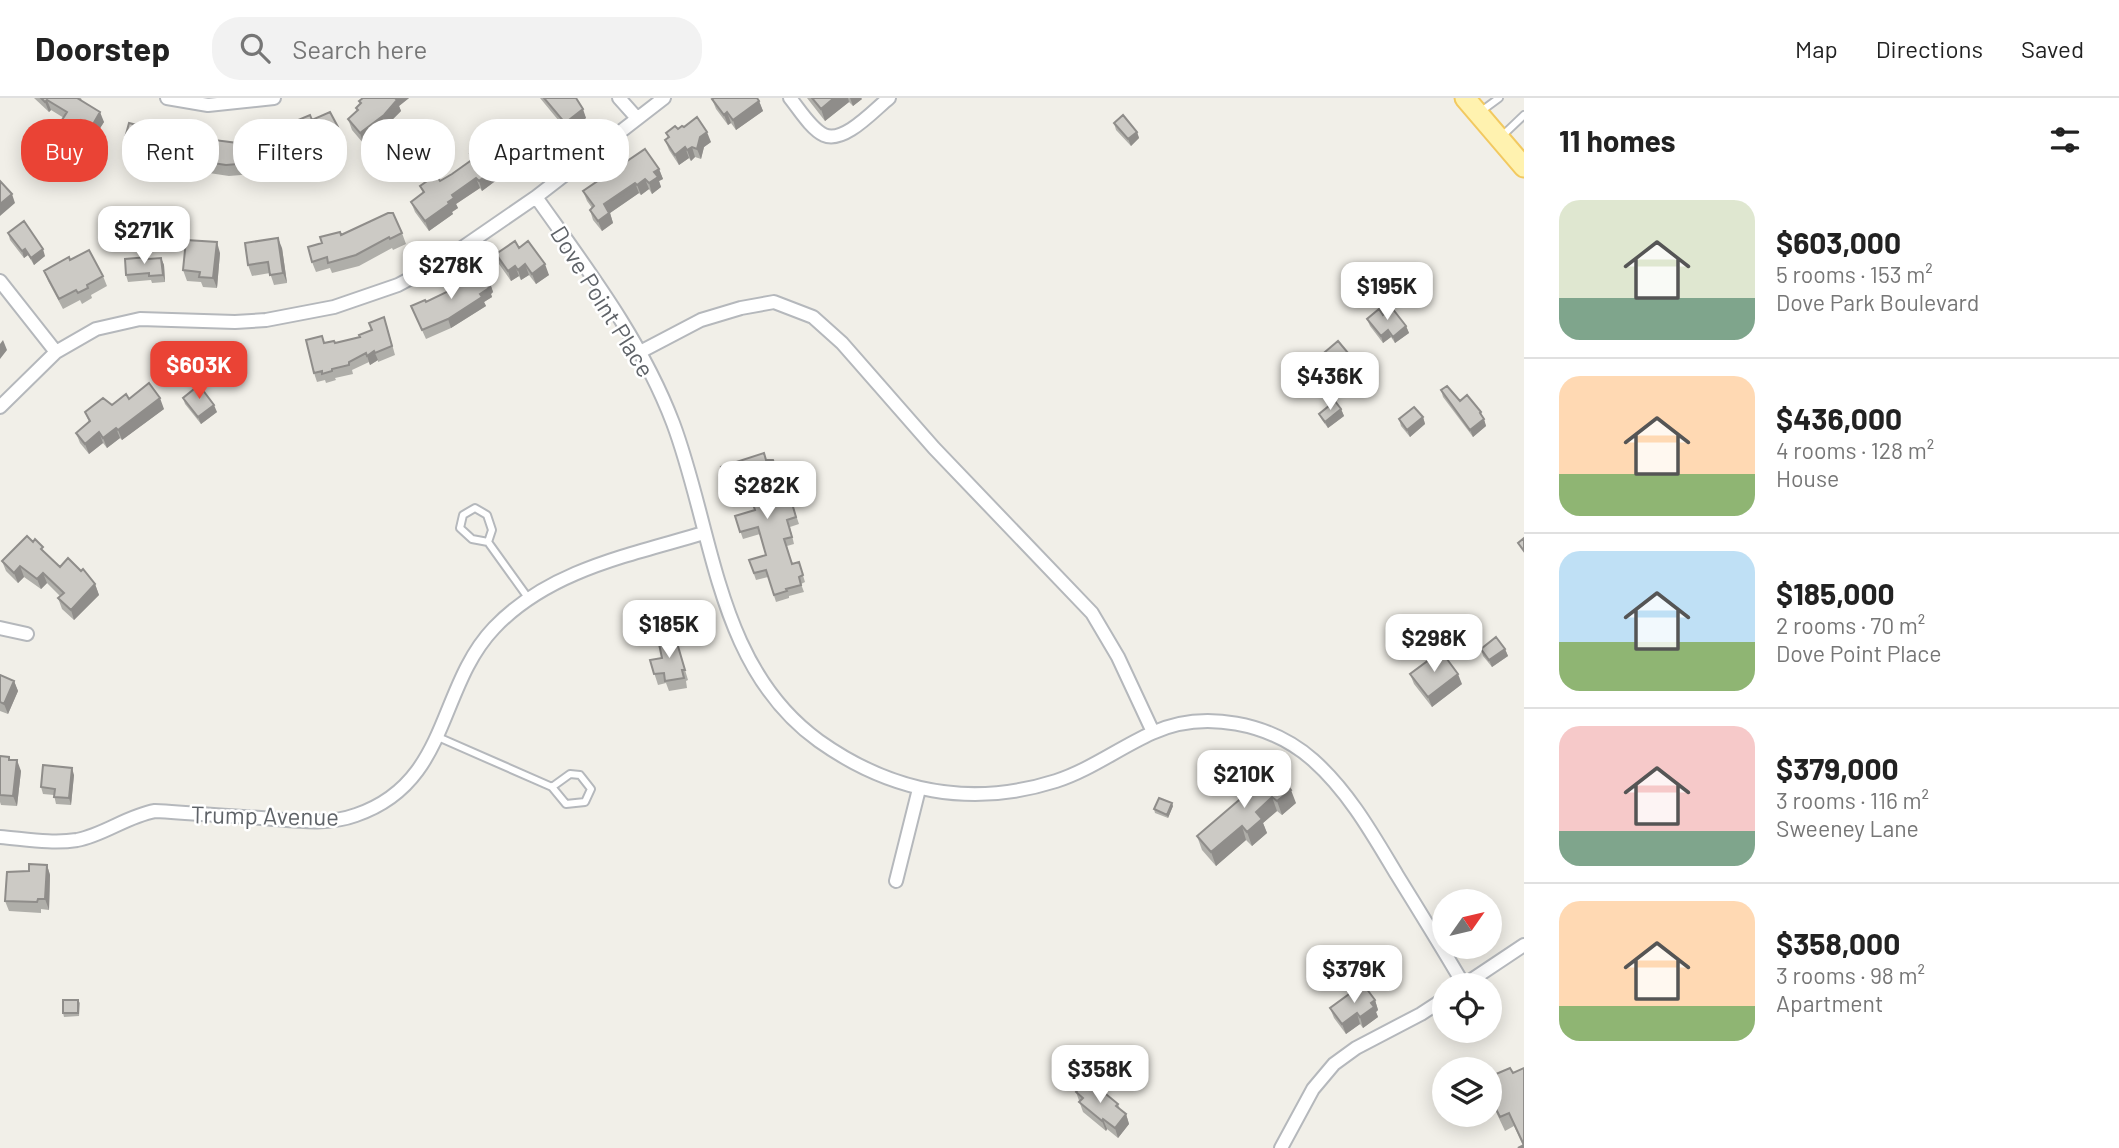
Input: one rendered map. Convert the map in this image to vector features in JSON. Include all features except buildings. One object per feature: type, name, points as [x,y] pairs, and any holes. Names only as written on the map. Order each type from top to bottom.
[{"type":"main road","points":[[1465,98],[1524,167]]},
{"type":"street","points":[[167,98],[208,105],[274,98]]},
{"type":"street","points":[[619,98],[636,117]]},
{"type":"street","points":[[0,407],[56,352],[96,329],[139,319],[235,322],[266,320],[334,307],[398,285],[443,261],[536,197],[636,117],[664,98]]},
{"type":"street","points":[[790,98],[823,134],[834,137],[848,132],[889,98]]},
{"type":"street","name":"Dove Point Place","points":[[536,197],[640,352],[673,424],[704,533],[742,649],[779,705],[819,741],[870,769],[919,789],[969,795],[995,794],[1057,780],[1081,771],[1153,732],[1177,725],[1223,722],[1248,726],[1269,734],[1310,758],[1340,789],[1357,811],[1457,973]]},
{"type":"street","points":[[0,281],[56,352]]},
{"type":"street","points":[[640,352],[701,320],[763,304],[774,302],[813,317],[842,343],[933,447],[1091,613],[1118,657],[1153,732]]},
{"type":"street","name":"Trump Avenue","points":[[0,837],[46,841],[78,840],[136,815],[155,811],[313,821],[354,816],[371,810],[410,781],[422,765],[438,737],[474,653],[495,627],[529,599],[577,572],[704,533]]},
{"type":"street","points":[[0,628],[27,634]]},
{"type":"street","points":[[896,881],[919,789]]},
{"type":"street","points":[[1482,973],[1524,945]]},
{"type":"street","points":[[1281,1148],[1313,1089],[1334,1063],[1432,1007]]},
{"type":"lane","points":[[1478,113],[1499,98]]},
{"type":"lane","points":[[1500,138],[1524,115]]},
{"type":"lane","points":[[488,542],[492,530],[487,515],[475,508],[463,515],[460,528],[472,539],[488,542],[529,599]]},
{"type":"lane","points":[[438,737],[552,787],[566,804],[584,802],[591,789],[580,775],[570,774],[552,787]]}]
